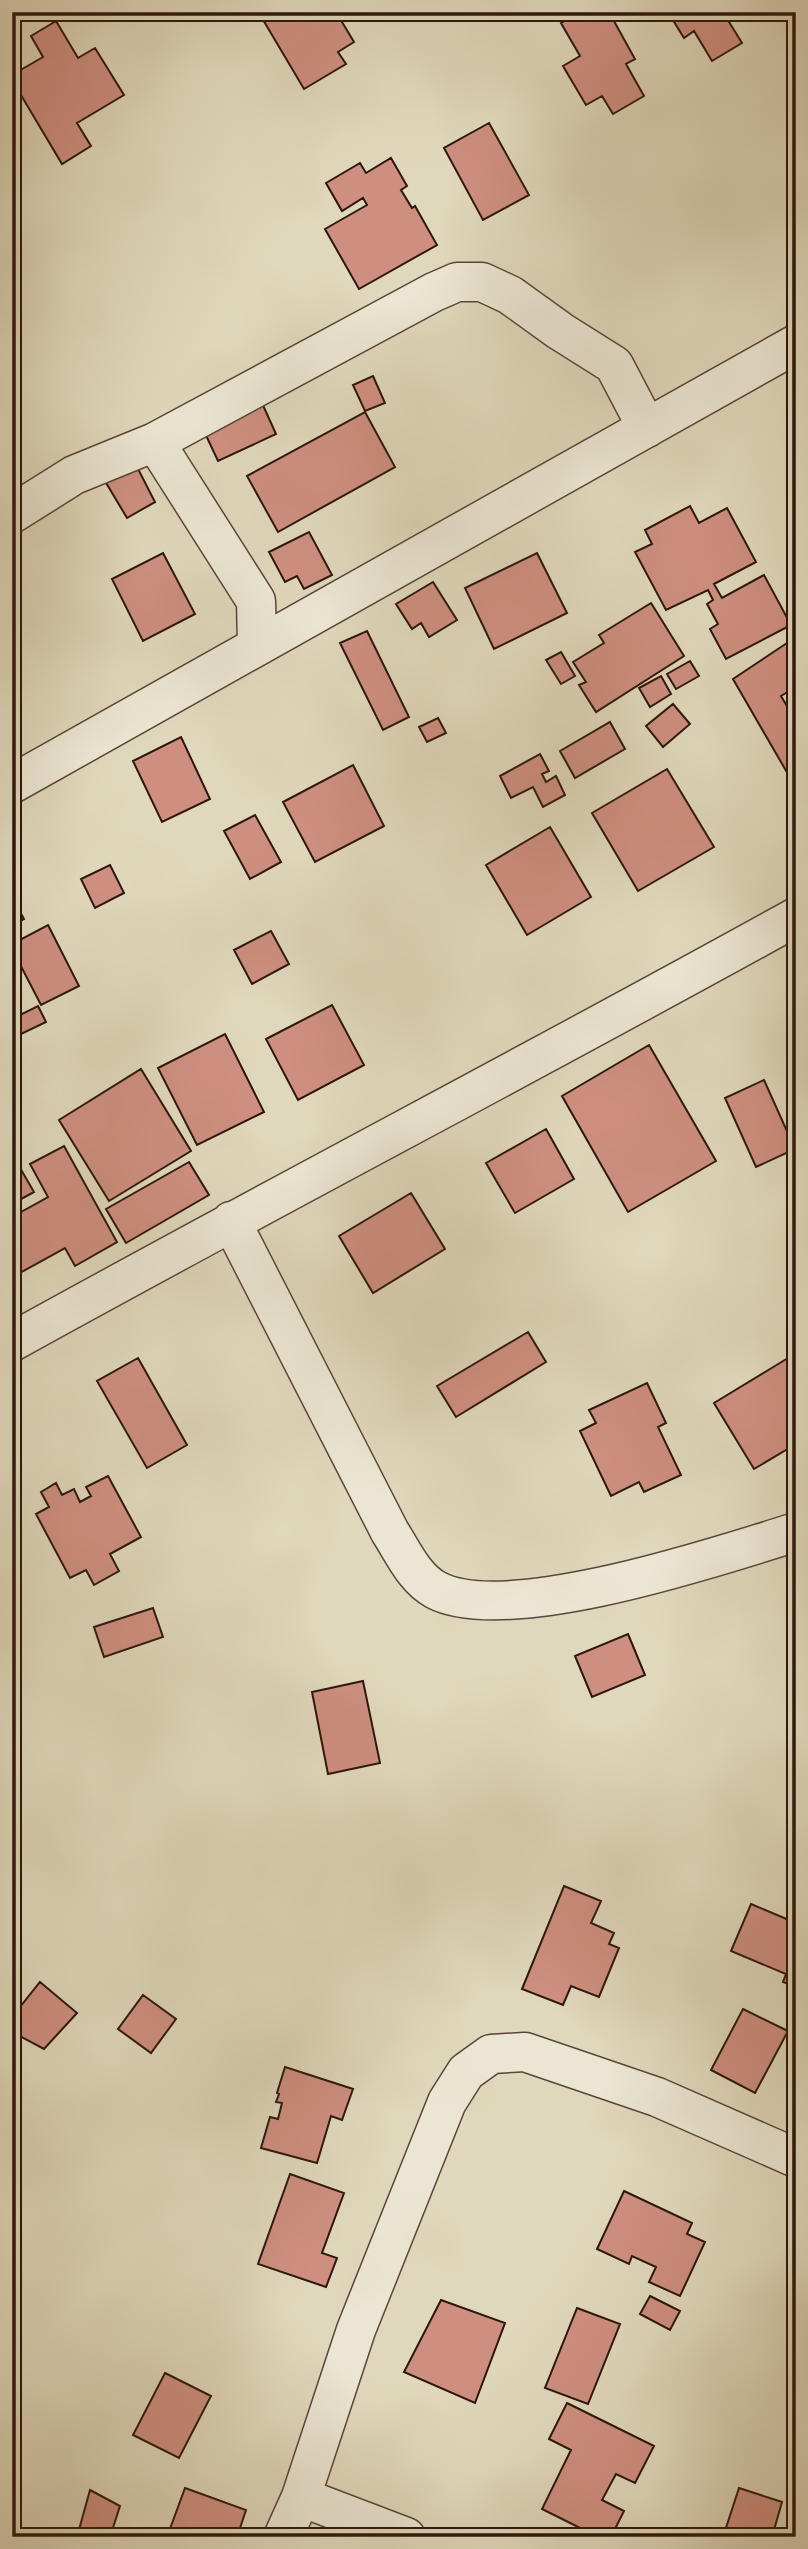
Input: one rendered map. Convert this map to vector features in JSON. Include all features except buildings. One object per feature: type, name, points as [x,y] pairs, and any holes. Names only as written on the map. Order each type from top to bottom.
[{"type":"street","points":[[12,514],[74,475],[155,442],[457,282],[482,282],[510,295],[614,365],[647,428]]},
{"type":"street","points":[[12,784],[796,344]]},
{"type":"street","points":[[155,442],[256,601],[257,645]]},
{"type":"street","points":[[12,1342],[231,1221],[651,998],[796,917]]},
{"type":"street","points":[[231,1221],[390,1532],[418,1576],[437,1590],[467,1598],[509,1600],[571,1593],[697,1563],[796,1532]]},
{"type":"street","points":[[283,2537],[301,2497],[356,2330],[447,2102],[466,2072],[491,2054],[526,2052],[657,2097],[796,2158]]},
{"type":"street","points":[[301,2497],[407,2537]]}]
